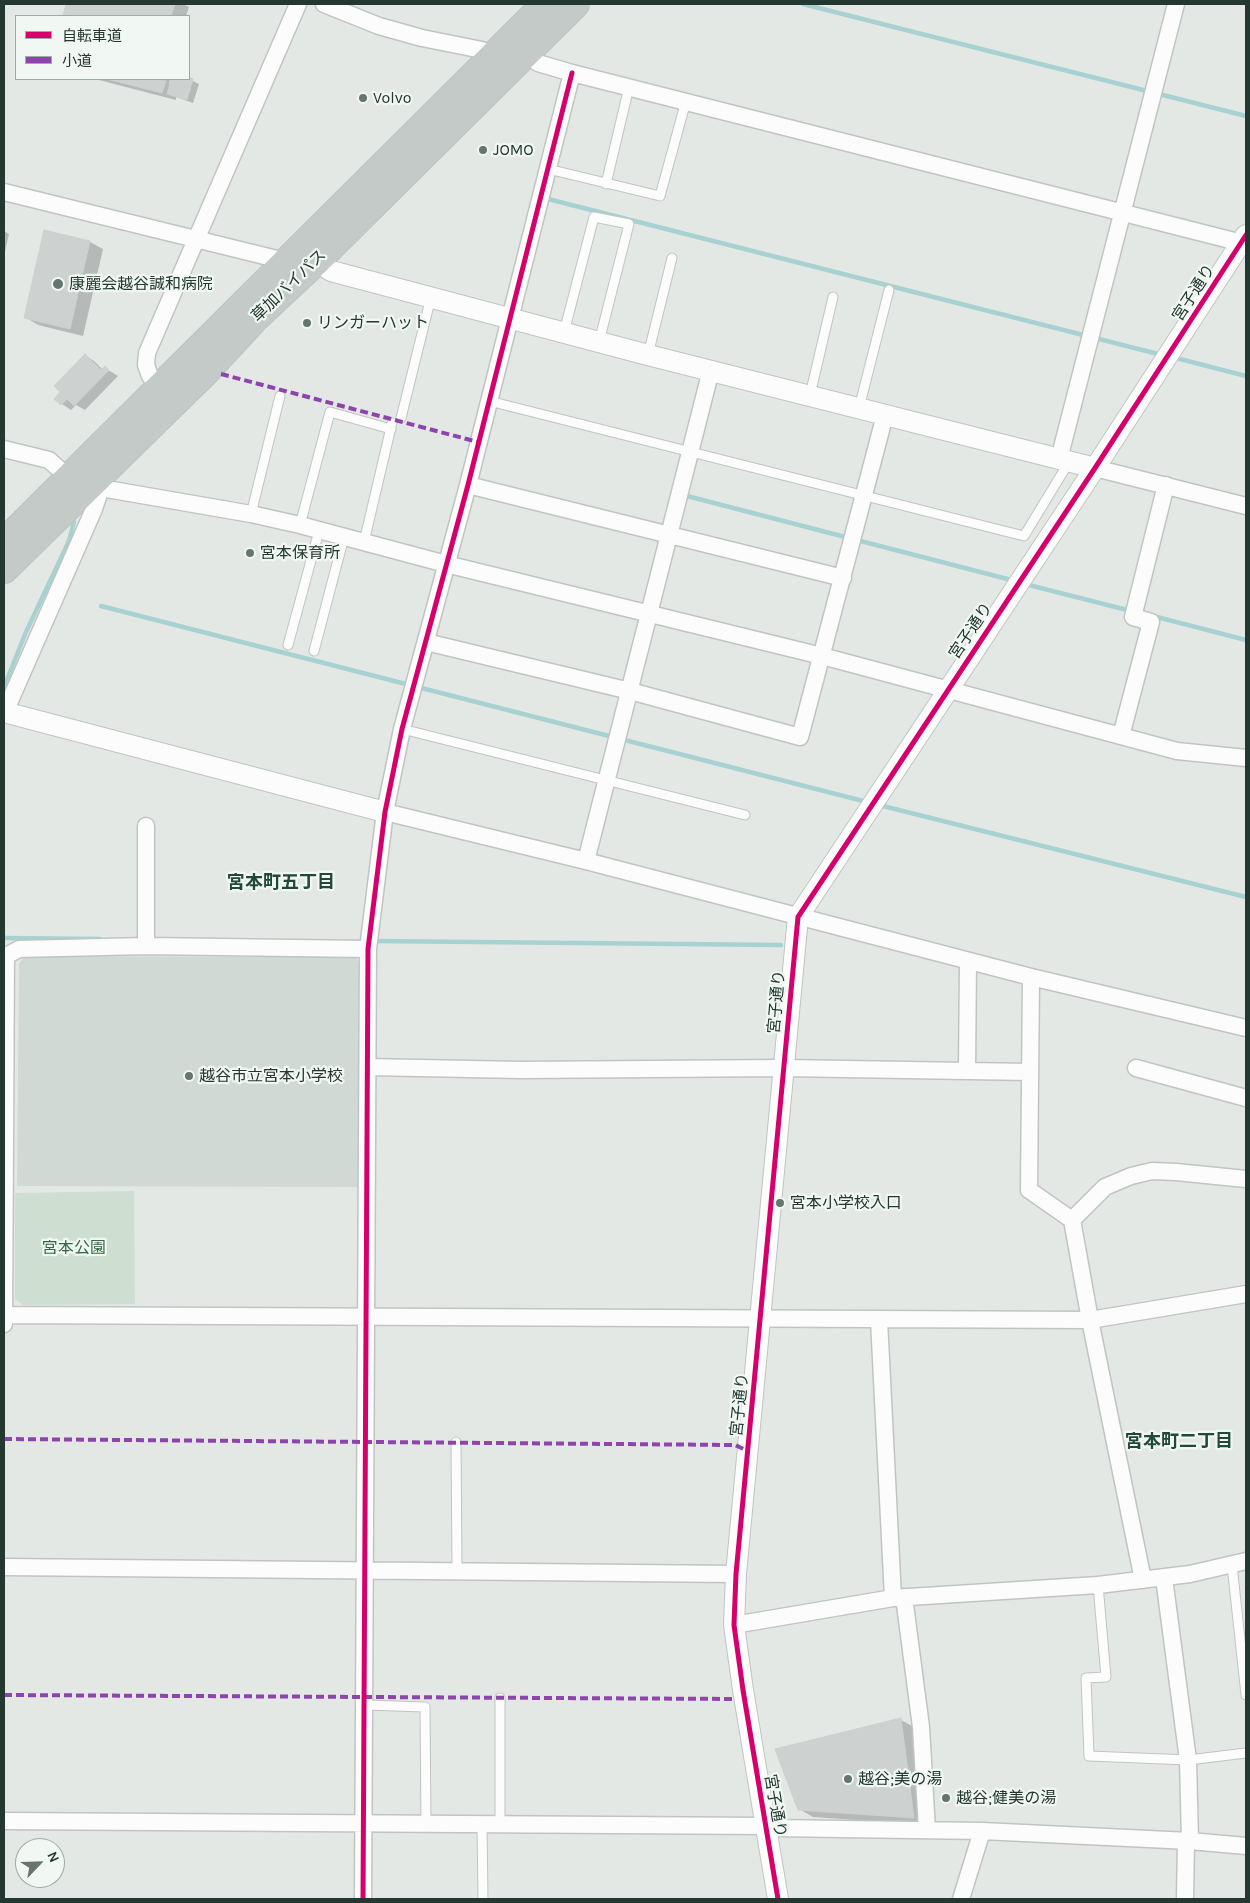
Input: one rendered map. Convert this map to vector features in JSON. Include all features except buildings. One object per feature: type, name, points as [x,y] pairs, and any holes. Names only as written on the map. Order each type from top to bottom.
[{"type":"highway","name":"草加バイパス","points":[[4,543],[88,482],[160,388],[285,261],[546,4]]},
{"type":"highway","name":"草加バイパス","points":[[4,569],[88,482],[205,372],[256,317],[316,261],[575,4]]},
{"type":"street","points":[[160,388],[150,376],[146,365],[147,353],[298,4]]},
{"type":"street","points":[[324,4],[379,26],[422,38],[482,50],[492,58]]},
{"type":"street","points":[[1064,460],[1122,212],[1176,4]]},
{"type":"street","points":[[526,54],[538,64],[572,73],[1122,212],[1245,240]]},
{"type":"street","points":[[363,1899],[368,949],[385,812],[402,728],[468,485],[572,73]]},
{"type":"street","points":[[4,192],[285,261]]},
{"type":"street","name":"宮子通り","points":[[778,1899],[734,1625],[736,1574],[798,917],[1245,240]]},
{"type":"street","points":[[316,261],[331,271],[510,319],[1246,506]]},
{"type":"street","points":[[586,861],[711,370]]},
{"type":"street","points":[[426,642],[630,691],[800,737],[885,415]]},
{"type":"street","points":[[4,449],[49,460],[88,482],[251,514],[300,526],[446,564],[822,656],[1177,751],[1246,758]]},
{"type":"street","points":[[88,482],[5,712],[385,812],[586,861],[968,961],[1246,1028]]},
{"type":"street","points":[[468,485],[843,578]]},
{"type":"street","points":[[1122,736],[1151,622],[1133,617],[1166,486]]},
{"type":"street","points":[[146,826],[146,946]]},
{"type":"street","points":[[4,1326],[6,956],[18,949],[146,946],[368,949]]},
{"type":"street","points":[[967,1071],[968,961]]},
{"type":"street","points":[[1031,977],[1029,1190],[1072,1220],[1090,1320],[1143,1580]]},
{"type":"street","points":[[368,1066],[520,1070],[784,1068],[1029,1072]]},
{"type":"street","points":[[1136,1068],[1246,1098]]},
{"type":"street","points":[[1072,1220],[1104,1188],[1130,1176],[1152,1171],[1246,1179]]},
{"type":"street","points":[[4,1315],[761,1320],[1090,1320],[1246,1294]]},
{"type":"street","points":[[880,1320],[898,1597],[920,1727],[927,1830]]},
{"type":"street","points":[[734,1625],[898,1597],[1098,1585],[1164,1578],[1239,1563]]},
{"type":"street","points":[[4,1567],[736,1574]]},
{"type":"street","points":[[1164,1578],[1188,1760],[1188,1841],[1185,1899]]},
{"type":"street","points":[[4,1822],[766,1826],[773,1828],[982,1831],[1188,1841],[1246,1846]]},
{"type":"street","points":[[961,1899],[982,1831]]},
{"type":"lane","points":[[606,184],[629,87]]},
{"type":"lane","points":[[548,170],[660,196],[686,101]]},
{"type":"lane","points":[[564,332],[594,216],[628,224],[599,342]]},
{"type":"lane","points":[[648,355],[672,258]]},
{"type":"lane","points":[[859,408],[889,290]]},
{"type":"lane","points":[[401,418],[431,297]]},
{"type":"lane","points":[[810,396],[833,297]]},
{"type":"lane","points":[[251,514],[280,396]]},
{"type":"lane","points":[[489,401],[1024,536],[1064,460]]},
{"type":"lane","points":[[300,526],[330,412],[391,426],[364,542]]},
{"type":"lane","points":[[288,645],[318,531]]},
{"type":"lane","points":[[314,651],[344,537]]},
{"type":"lane","points":[[402,728],[745,815]]},
{"type":"lane","points":[[456,1442],[457,1571]]},
{"type":"lane","points":[[1239,1563],[1246,1695]]},
{"type":"lane","points":[[1098,1585],[1106,1677],[1086,1678],[1089,1756],[1188,1760],[1246,1753]]},
{"type":"lane","points":[[500,1698],[500,1824]]},
{"type":"lane","points":[[365,1705],[425,1706],[426,1824]]},
{"type":"lane","points":[[482,1824],[482,1899]]},
{"type":"shaded area","name":"越谷市立宮本小学校","points":[[25,956],[356,957],[360,966],[358,1187],[17,1186],[19,963]]},
{"type":"green space","name":"宮本公園","points":[[134,1191],[135,1304],[23,1305],[15,1299],[15,1193]]},
{"type":"waterway","points":[[803,4],[1246,116]]},
{"type":"waterway","points":[[548,199],[1087,336]]},
{"type":"waterway","points":[[1095,338],[1162,355]]},
{"type":"waterway","points":[[1172,357],[1246,376]]},
{"type":"waterway","points":[[687,496],[1015,581]]},
{"type":"waterway","points":[[4,687],[26,632],[69,541],[74,522]]},
{"type":"waterway","points":[[1025,584],[1131,611]]},
{"type":"waterway","points":[[101,606],[867,802]]},
{"type":"waterway","points":[[1153,616],[1246,640]]},
{"type":"waterway","points":[[879,805],[1246,897]]},
{"type":"waterway","points":[[4,938],[100,939]]},
{"type":"waterway","points":[[373,941],[781,945]]},
{"type":"marked path","points":[[221,374],[478,442]]},
{"type":"marked path","points":[[4,1439],[735,1445],[748,1451]]},
{"type":"marked path","points":[[4,1695],[735,1699]]},
{"type":"cycle path","points":[[363,1899],[368,949],[385,812],[402,729],[468,485],[572,73]]},
{"type":"cycle path","points":[[778,1899],[734,1625],[736,1574],[798,917],[1095,468],[1246,235]]},
{"type":"place","name":"Volvo","points":[[363,98]]},
{"type":"place","name":"JOMO","points":[[483,150]]},
{"type":"place","name":"康麗会越谷誠和病院","points":[[58,284]]},
{"type":"place","name":"リンガーハット","points":[[307,323]]},
{"type":"place","name":"宮本保育所","points":[[250,553]]},
{"type":"place","name":"越谷市立宮本小学校","points":[[189,1076]]},
{"type":"place","name":"宮本小学校入口","points":[[780,1203]]},
{"type":"place","name":"越谷;美の湯","points":[[848,1779]]},
{"type":"place","name":"越谷;健美の湯","points":[[946,1798]]},
{"type":"district","name":"宮本町五丁目","points":[[281,883]]},
{"type":"district","name":"宮本町二丁目","points":[[1179,1442]]}]
